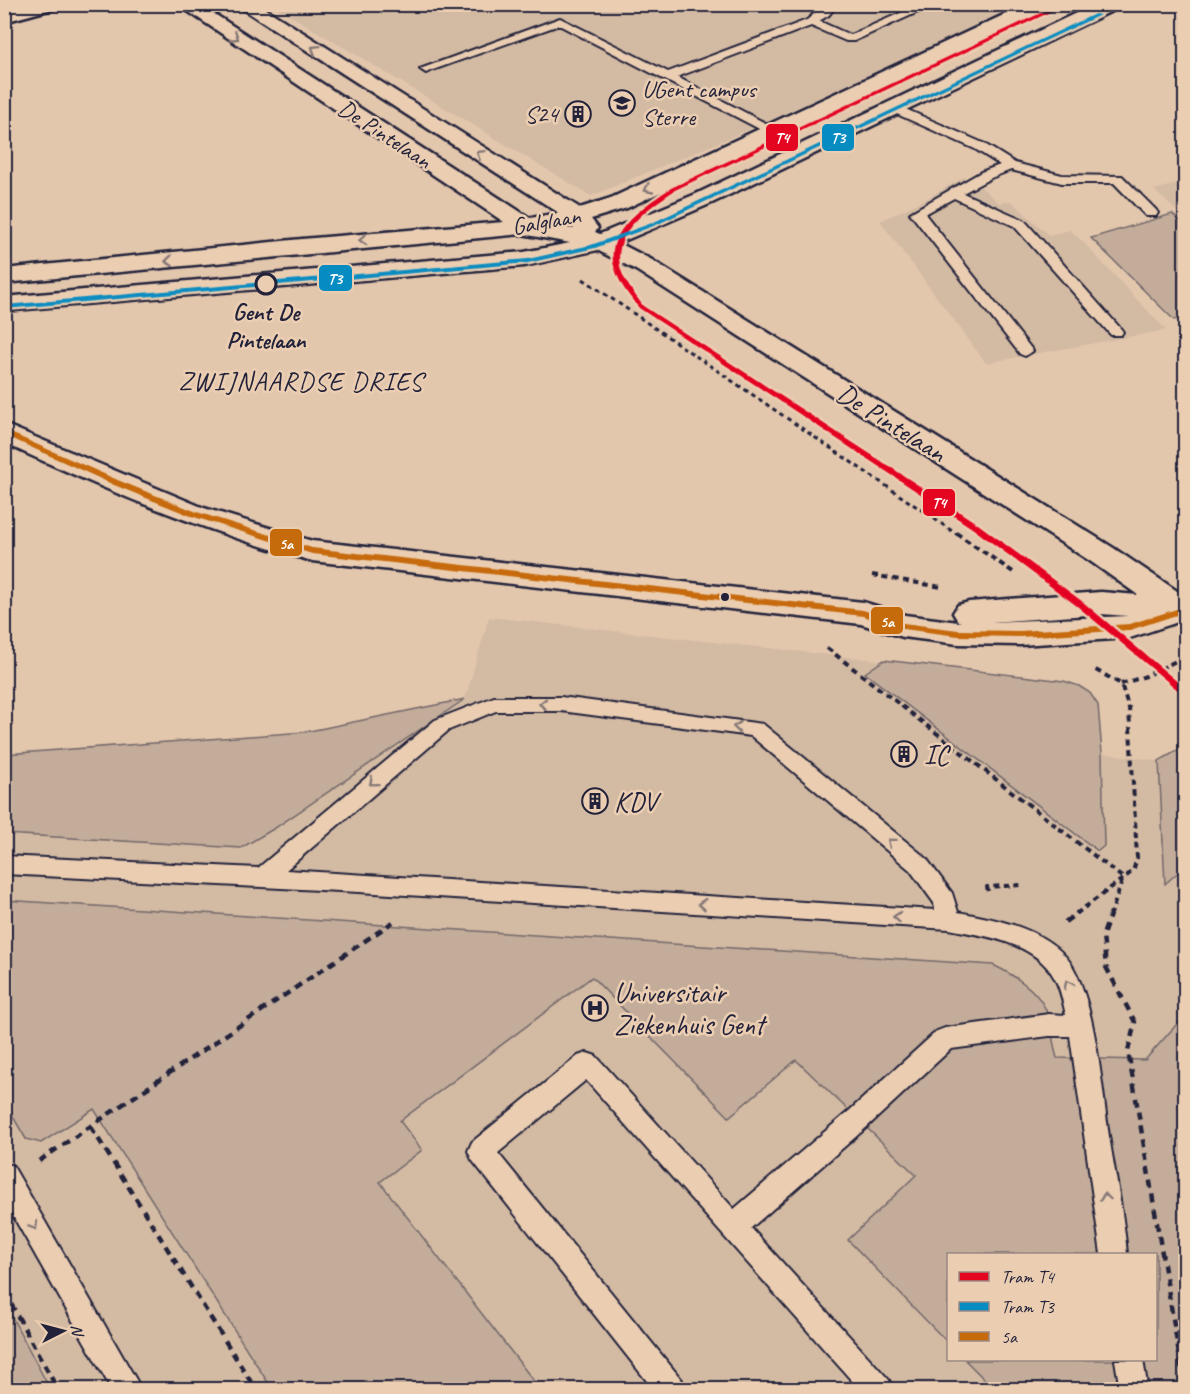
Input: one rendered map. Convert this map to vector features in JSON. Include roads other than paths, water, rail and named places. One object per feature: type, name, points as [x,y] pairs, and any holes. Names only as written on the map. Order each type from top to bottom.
[{"type":"street","points":[[4,17],[49,4]]},
{"type":"street","name":"De Pintelaan","points":[[186,4],[527,227],[541,232],[596,241],[644,265],[1091,547],[1184,610]]},
{"type":"street","name":"De Pintelaan","points":[[244,4],[577,216],[596,241]]},
{"type":"street","name":"Galglaan","points":[[4,276],[421,235],[527,227],[577,216],[619,203],[1043,4]]},
{"type":"street","name":"Galglaan","points":[[4,304],[559,253],[658,219],[1111,4]]},
{"type":"street","points":[[421,235],[459,216],[468,203],[470,190]]},
{"type":"street","points":[[4,432],[215,523],[260,538],[312,551],[863,614],[903,626],[958,633],[1020,634],[1130,627],[1184,610]]},
{"type":"lane","points":[[802,4],[828,9]]},
{"type":"lane","points":[[812,22],[850,39],[931,4]]},
{"type":"lane","points":[[666,77],[812,22],[828,9]]},
{"type":"lane","points":[[426,69],[560,21],[773,132]]},
{"type":"lane","points":[[894,108],[978,146],[1010,166],[1062,179],[1117,179],[1151,213]]},
{"type":"lane","points":[[1010,166],[986,175],[917,213],[1025,351]]},
{"type":"lane","points":[[953,193],[1019,223],[1116,332]]},
{"type":"lane","points":[[264,876],[442,725],[494,704],[561,704],[756,729],[918,864],[944,900],[949,920]]},
{"type":"lane","points":[[4,865],[264,876],[443,887],[949,920],[996,929],[1036,944],[1058,965],[1072,992],[1080,1026],[1114,1253]]},
{"type":"lane","points":[[734,1226],[858,1119],[945,1039],[1049,1025],[1080,1026]]},
{"type":"lane","points":[[672,1389],[481,1152],[587,1064],[879,1389]]},
{"type":"lane","points":[[6,1178],[128,1389]]},
{"type":"lane","points":[[1130,1361],[1134,1389]]},
{"type":"tram line","name":"T4","points":[[1065,4],[673,189],[654,202],[627,227],[619,240],[616,254],[618,270],[626,287],[641,307],[975,526],[1080,604],[1186,694]]},
{"type":"tram line","name":"T3","points":[[5,307],[528,261],[593,247],[654,224],[1097,15]]},
{"type":"place","name":"UGent campus Sterre","points":[[622,103]]},
{"type":"place","name":"S24","points":[[578,114]]},
{"type":"place","name":"Gent De Pintelaan","points":[[266,284]]},
{"type":"place","name":"IC","points":[[904,754]]},
{"type":"place","name":"KDV","points":[[595,801]]},
{"type":"place","name":"Universitair Ziekenhuis Gent","points":[[595,1008]]},
{"type":"district","name":"ZWIJNAARDSE DRIES","points":[[301,381]]}]
